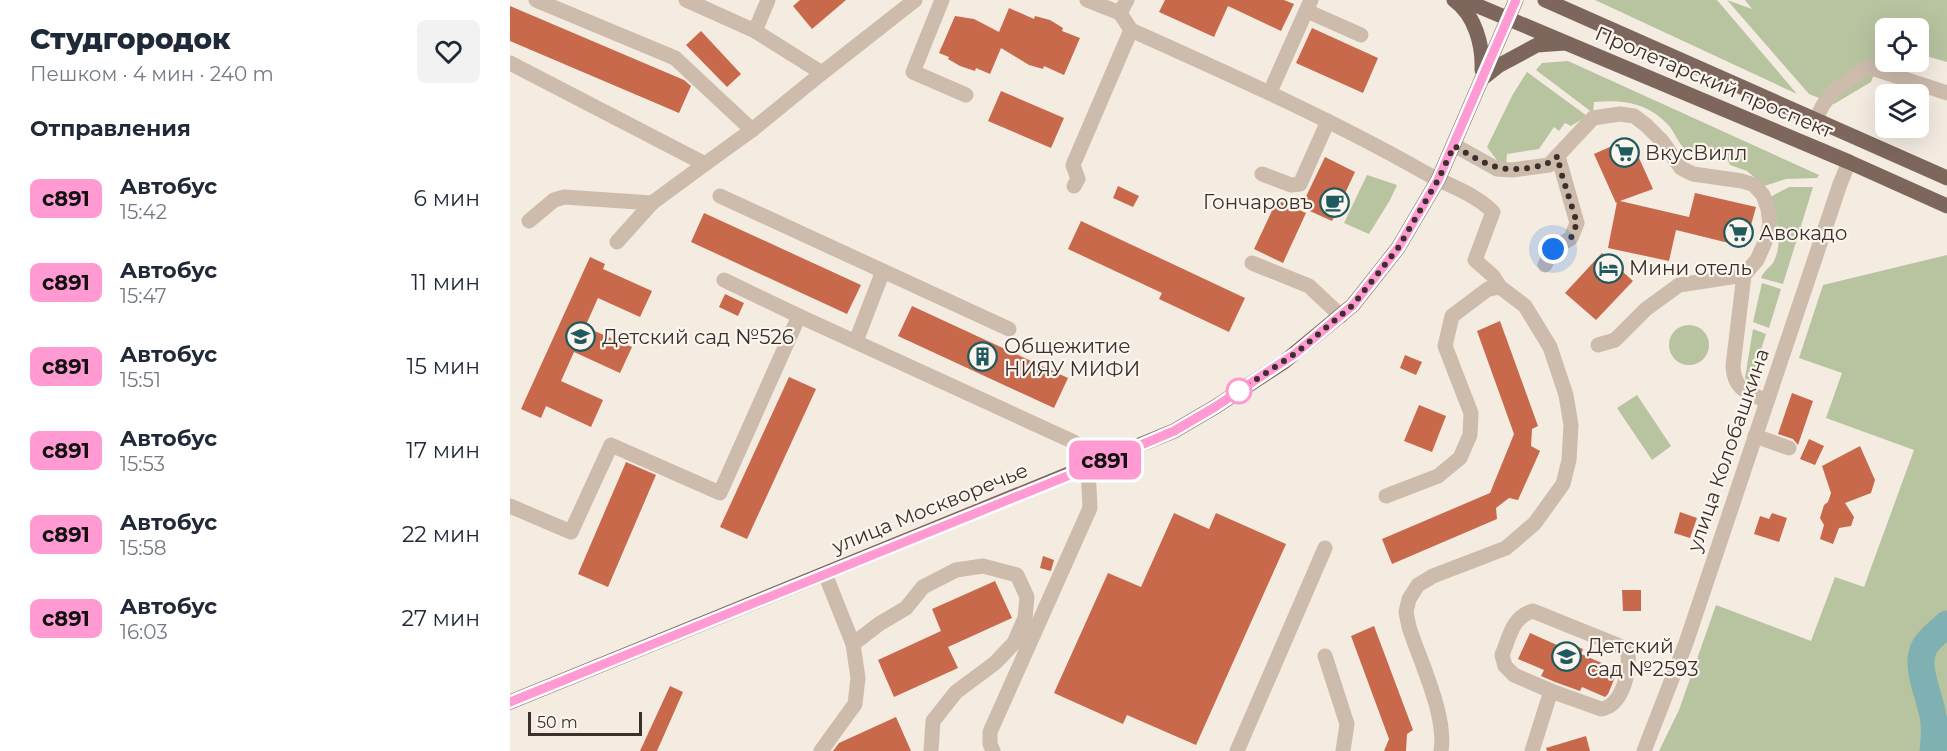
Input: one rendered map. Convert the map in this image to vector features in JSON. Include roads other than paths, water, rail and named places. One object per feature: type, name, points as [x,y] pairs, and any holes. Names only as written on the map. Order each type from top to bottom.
[{"type":"main road","points":[[1454,0],[1473,22],[1482,54],[1481,79]]},
{"type":"main road","name":"Пролетарский проспект","points":[[1464,0],[1849,162],[1947,206]]},
{"type":"main road","name":"улица Москворечье","points":[[510,702],[1174,431],[1284,362],[1353,305],[1398,248],[1438,180],[1516,0]]},
{"type":"main road","name":"Пролетарский проспект","points":[[1545,0],[1947,178]]},
{"type":"main road","points":[[1563,0],[1579,15]]},
{"type":"main road","points":[[1481,79],[1498,66],[1537,45],[1567,42]]},
{"type":"street","points":[[536,0],[675,58],[752,130]]},
{"type":"street","points":[[686,0],[754,31],[822,73]]},
{"type":"street","points":[[754,31],[768,0]]},
{"type":"street","points":[[617,242],[652,203],[752,130],[915,0]]},
{"type":"street","points":[[942,0],[913,72],[966,96]]},
{"type":"street","points":[[1074,186],[1078,179],[1072,165],[1131,30],[1124,7],[1087,0]]},
{"type":"street","points":[[1270,92],[1309,5],[1361,35]]},
{"type":"street","points":[[1131,30],[1270,92],[1328,121],[1480,200],[1493,212],[1475,260],[1493,276],[1500,287],[1525,306],[1550,347],[1566,395],[1571,425],[1569,460],[1563,484],[1535,523],[1506,548],[1433,576],[1418,585],[1409,599],[1406,612],[1408,627],[1440,716],[1443,743],[1441,751]]},
{"type":"street","points":[[510,63],[705,164]]},
{"type":"street","points":[[1817,120],[1819,107],[1845,82],[1868,68],[1947,93]]},
{"type":"street","points":[[1454,146],[1497,169],[1512,170],[1549,165],[1593,118],[1620,114],[1634,116],[1646,124],[1662,141],[1681,168],[1693,174],[1742,181],[1754,185],[1763,195],[1770,224],[1757,260],[1744,275],[1733,378],[1740,388],[1767,401]]},
{"type":"street","points":[[1262,174],[1292,185],[1300,184],[1328,121]]},
{"type":"street","points":[[1545,265],[1553,249],[1571,238],[1577,223],[1558,156]]},
{"type":"street","name":"улица Колобашкина","points":[[1644,751],[1686,643],[1849,162]]},
{"type":"street","points":[[720,196],[1009,329]]},
{"type":"street","points":[[529,221],[554,200],[564,197],[652,203]]},
{"type":"street","points":[[1252,263],[1309,286],[1341,316]]},
{"type":"street","points":[[856,341],[883,271]]},
{"type":"street","points":[[1598,345],[1615,340],[1646,309],[1679,285],[1744,275]]},
{"type":"street","points":[[724,280],[1074,442],[1085,469],[1090,508],[990,732],[990,744],[993,751]]},
{"type":"street","points":[[1386,496],[1438,476],[1460,458],[1470,435],[1471,413],[1445,346],[1452,316],[1488,289],[1500,287]]},
{"type":"street","points":[[510,506],[571,532],[611,445],[720,493],[799,316]]},
{"type":"street","points":[[1755,436],[1789,448]]},
{"type":"street","points":[[1237,751],[1325,548]]},
{"type":"street","points":[[853,644],[879,624],[906,608],[923,587],[956,570],[983,566],[1017,575],[1027,597],[1025,618],[1014,643],[995,663],[956,692],[933,721],[931,751]]},
{"type":"street","points":[[820,751],[855,704],[858,678],[853,644],[825,573]]},
{"type":"street","points":[[1533,611],[1627,649],[1630,660],[1629,669],[1620,694],[1607,708],[1601,709],[1551,691],[1514,675],[1505,666],[1502,655],[1515,624],[1523,614],[1533,611]]},
{"type":"street","points":[[1325,656],[1347,724],[1343,751]]},
{"type":"street","points":[[1532,751],[1551,691]]},
{"type":"waterway","points":[[1933,751],[1934,721],[1922,676],[1921,662],[1926,645],[1947,624]]},
{"type":"place","name":"ВкусВилл","points":[[1624,153]]},
{"type":"place","name":"Гончаровъ","points":[[1334,202]]},
{"type":"place","name":"Авокадо","points":[[1738,233]]},
{"type":"place","name":"Мини отель","points":[[1608,268]]},
{"type":"place","name":"Детский сад №526","points":[[581,337]]},
{"type":"place","name":"Общежитие НИЯУ МИФИ","points":[[983,357]]},
{"type":"place","name":"Детский сад №2593","points":[[1566,657]]}]
